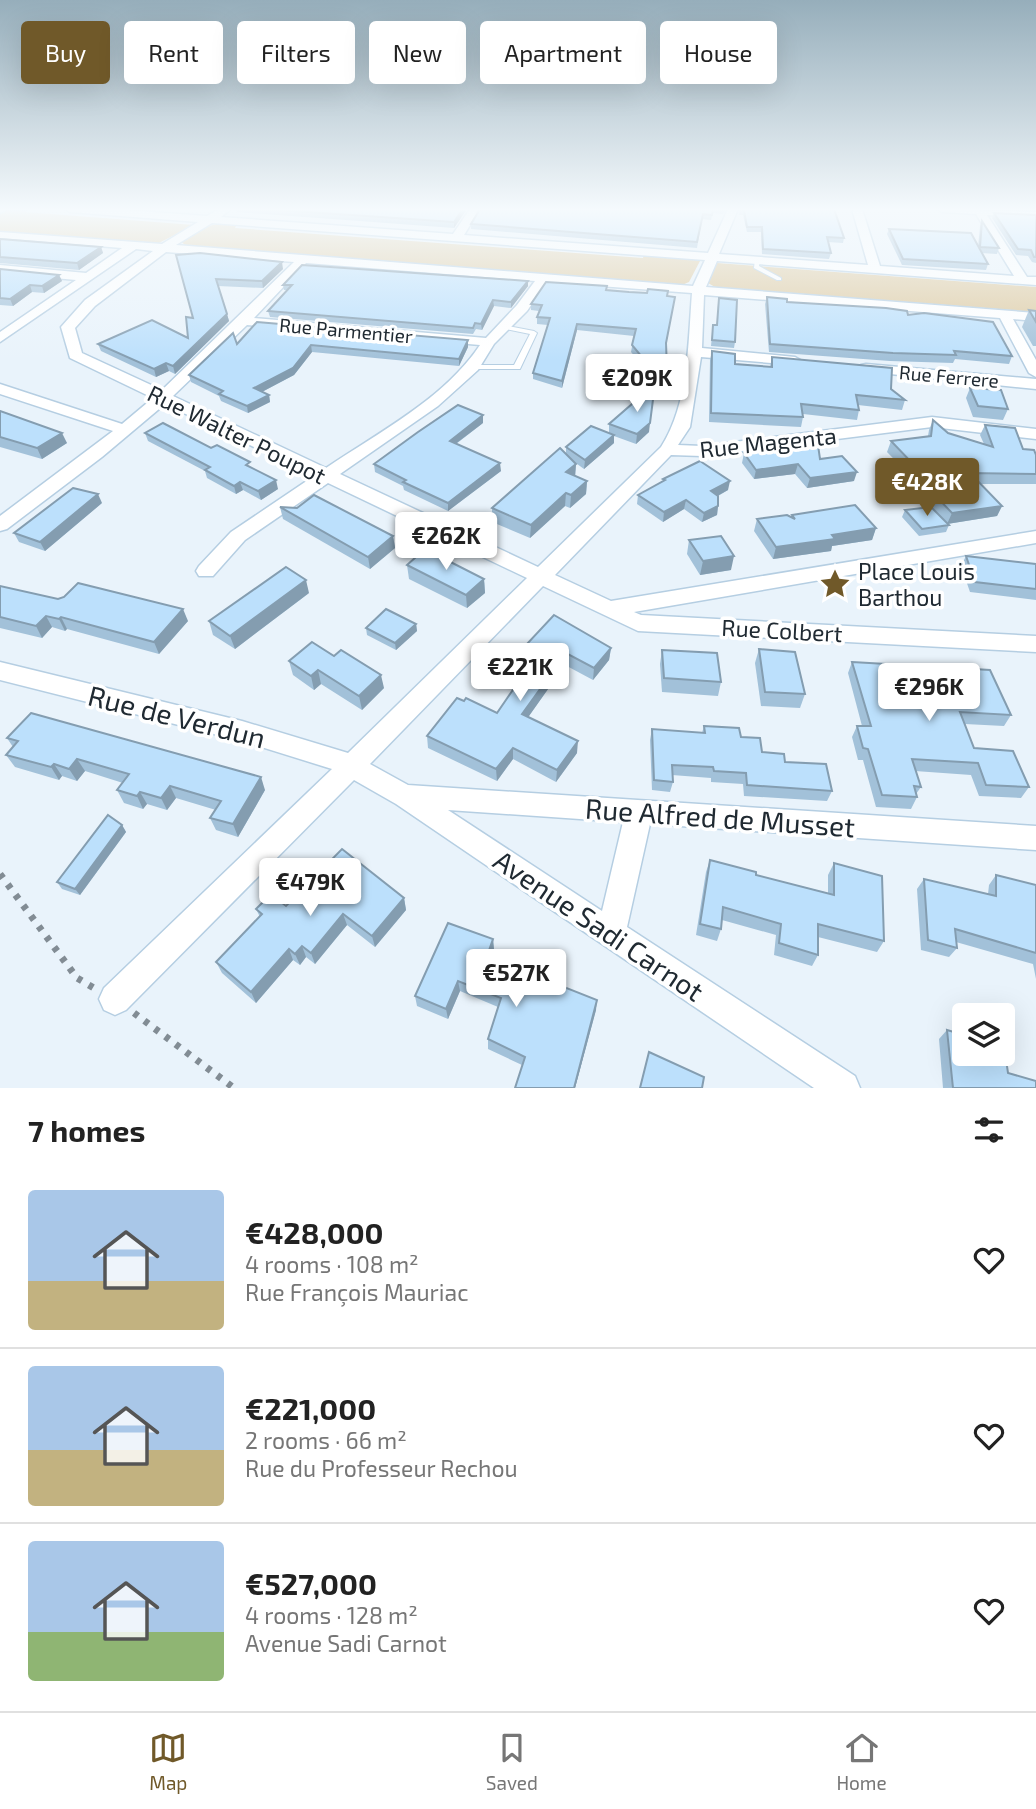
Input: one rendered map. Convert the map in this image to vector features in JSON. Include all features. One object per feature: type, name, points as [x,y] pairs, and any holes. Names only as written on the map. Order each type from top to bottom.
[{"type":"street","points":[[0,338],[113,260]]},
{"type":"street","name":"Rue Walter Poupot","points":[[148,260],[90,303],[68,327],[75,355],[538,577]]},
{"type":"street","points":[[0,525],[125,430],[162,398],[246,321],[302,260]]},
{"type":"street","points":[[313,260],[1036,317]]},
{"type":"street","points":[[115,999],[667,450],[682,427],[695,352],[698,289],[710,260]]},
{"type":"street","points":[[757,260],[1036,281]]},
{"type":"street","points":[[872,260],[875,270]]},
{"type":"street","points":[[1010,260],[1023,280]]},
{"type":"street","points":[[0,269],[87,278]]},
{"type":"street","points":[[206,571],[238,536],[433,403],[472,367],[488,342],[522,308],[544,278]]},
{"type":"street","points":[[1004,314],[1036,373]]},
{"type":"street","name":"Rue Parmentier","points":[[246,321],[488,342]]},
{"type":"street","points":[[695,352],[804,362]]},
{"type":"street","name":"Rue Ferrere","points":[[845,366],[1036,384]]},
{"type":"street","points":[[0,389],[125,430]]},
{"type":"street","name":"Rue Magenta","points":[[667,450],[702,451],[932,422],[1036,434]]},
{"type":"street","points":[[608,609],[1036,537]]},
{"type":"street","name":"Rue Colbert","points":[[538,577],[638,623],[1036,643]]},
{"type":"street","name":"Rue de Verdun","points":[[0,671],[242,731],[322,754],[352,766]]},
{"type":"street","name":"Avenue Sadi Carnot","points":[[352,766],[405,796],[843,1088]]},
{"type":"street","name":"Rue Alfred de Musset","points":[[405,796],[1036,838]]},
{"type":"street","points":[[611,934],[639,812]]},
{"type":"lane","points":[[757,260],[756,267],[779,279]]},
{"type":"lane","points":[[472,367],[517,367],[534,333],[503,327]]},
{"type":"path","points":[[0,874],[77,978],[115,999],[234,1088]]},
{"type":"shaded area","points":[[362,260],[700,261],[689,282],[682,285]]},
{"type":"shaded area","points":[[717,263],[1036,287],[1036,312],[715,287],[708,283]]},
{"type":"building","points":[[36,260],[82,260],[77,263]]},
{"type":"building","points":[[177,260],[282,262],[262,281],[216,279],[227,314],[173,366],[166,363],[154,369],[98,344],[152,320],[188,338],[186,317],[193,318]]},
{"type":"building","points":[[916,260],[986,260],[988,264]]},
{"type":"building","points":[[302,265],[528,281],[511,302],[493,300],[481,324],[475,323],[473,328],[268,311],[292,285],[283,285]]},
{"type":"building","points":[[0,269],[59,275],[42,286],[30,285],[10,299],[0,298]]},
{"type":"building","points":[[546,282],[607,286],[606,290],[629,292],[647,293],[648,289],[668,291],[667,296],[675,297],[666,343],[667,369],[651,368],[632,345],[636,329],[577,324],[562,381],[533,373],[550,318],[537,317],[542,305],[531,304]]},
{"type":"building","points":[[767,297],[787,299],[787,302],[886,308],[907,311],[908,315],[924,313],[993,322],[1012,356],[954,351],[956,355],[893,353],[770,344]]},
{"type":"building","points":[[719,298],[737,300],[735,342],[712,340],[713,325],[717,325]]},
{"type":"building","points":[[1029,310],[1036,311],[1036,322]]},
{"type":"building","points":[[257,322],[468,340],[459,359],[311,345],[293,368],[254,388],[269,395],[247,406],[219,394],[223,391],[189,375],[233,333],[237,344]]},
{"type":"building","points":[[712,351],[735,354],[735,364],[772,367],[772,357],[892,368],[891,389],[905,400],[856,395],[859,410],[801,404],[803,417],[711,413]]},
{"type":"building","points":[[655,384],[650,423],[637,434],[609,424]]},
{"type":"building","points":[[970,388],[1001,390],[1008,409],[978,406]]},
{"type":"building","points":[[458,405],[483,415],[450,441],[500,463],[448,503],[403,482],[406,480],[374,464],[418,432]]},
{"type":"building","points":[[0,411],[62,433],[37,448],[0,437]]},
{"type":"building","points":[[933,420],[948,433],[993,447],[985,425],[1015,428],[1023,449],[1034,450],[1036,474],[970,473],[1002,506],[952,513],[931,491],[938,490],[891,441],[931,436]]},
{"type":"building","points":[[163,423],[211,448],[217,445],[250,462],[246,465],[276,480],[258,491],[240,482],[234,486],[205,470],[210,467],[145,433]]},
{"type":"building","points":[[591,426],[614,435],[585,460],[566,447]]},
{"type":"building","points":[[785,439],[793,448],[818,445],[820,459],[842,456],[857,472],[810,478],[798,464],[756,470],[744,453],[774,450],[773,441]]},
{"type":"building","points":[[560,448],[576,464],[566,472],[587,481],[571,495],[566,493],[531,525],[492,508]]},
{"type":"building","points":[[700,461],[730,481],[711,491],[718,496],[718,506],[704,513],[686,500],[664,512],[638,495],[665,480],[663,479]]},
{"type":"building","points":[[73,488],[98,494],[40,542],[14,533]]},
{"type":"building","points":[[314,495],[393,536],[368,557],[280,507],[297,508]]},
{"type":"building","points":[[855,505],[876,528],[832,535],[835,539],[776,547],[757,519],[787,515],[795,519],[792,515]]},
{"type":"building","points":[[931,507],[949,525],[922,529],[905,510]]},
{"type":"building","points":[[721,536],[734,556],[703,561],[689,540]]},
{"type":"building","points":[[425,549],[484,579],[466,595],[407,565]]},
{"type":"building","points":[[966,556],[1036,564],[1036,589],[975,582]]},
{"type":"building","points":[[286,567],[306,580],[230,636],[209,621]]},
{"type":"building","points":[[78,583],[183,609],[154,642],[61,617],[59,619],[46,616],[36,626],[0,617],[0,586],[58,599],[64,597]]},
{"type":"building","points":[[386,609],[416,624],[395,643],[366,628]]},
{"type":"building","points":[[554,615],[611,648],[594,668],[566,653],[522,714],[578,741],[557,770],[513,748],[496,769],[427,736],[457,698],[464,701],[466,698],[497,713],[519,681],[503,673]]},
{"type":"building","points":[[312,642],[334,656],[341,650],[381,675],[359,696],[318,670],[311,676],[289,661]]},
{"type":"building","points":[[759,649],[795,652],[805,694],[765,692]]},
{"type":"building","points":[[662,650],[717,653],[721,682],[664,678]]},
{"type":"building","points":[[852,662],[990,670],[1011,715],[960,712],[974,748],[1013,751],[1029,787],[986,785],[978,763],[912,759],[921,787],[914,786],[917,797],[882,795],[868,749],[863,748],[857,726],[871,726]]},
{"type":"building","points":[[31,713],[261,777],[233,824],[210,818],[221,801],[170,786],[161,798],[140,792],[137,796],[117,790],[129,774],[77,759],[69,769],[6,755],[18,741],[7,738]]},
{"type":"building","points":[[704,726],[739,728],[741,737],[760,738],[762,752],[784,754],[785,762],[826,764],[832,791],[747,785],[746,773],[714,771],[713,767],[672,765],[673,782],[654,780],[652,729],[705,733]]},
{"type":"building","points":[[108,815],[122,825],[75,889],[57,882]]},
{"type":"building","points":[[342,849],[404,898],[372,936],[343,914],[311,953],[302,946],[295,954],[289,949],[251,992],[216,962],[262,914],[256,909],[271,894],[286,906]]},
{"type":"building","points":[[710,860],[834,895],[834,863],[882,876],[884,941],[818,924],[818,955],[779,943],[781,924],[723,907],[721,929],[700,924]]},
{"type":"building","points":[[996,875],[1036,885],[1036,953],[955,929],[957,948],[928,940],[924,879],[996,896]]},
{"type":"building","points":[[448,923],[493,939],[486,959],[548,985],[549,981],[597,1000],[574,1088],[515,1088],[525,1057],[488,1039],[501,998],[458,981],[446,1009],[415,996]]},
{"type":"building","points":[[947,1030],[952,1031],[952,1066],[1007,1066],[1008,1073],[1036,1081],[1036,1088],[953,1088]]},
{"type":"building","points":[[649,1052],[704,1077],[702,1088],[640,1088]]},
{"type":"place","name":"Place Louis Barthou","points":[[835,584]]}]
